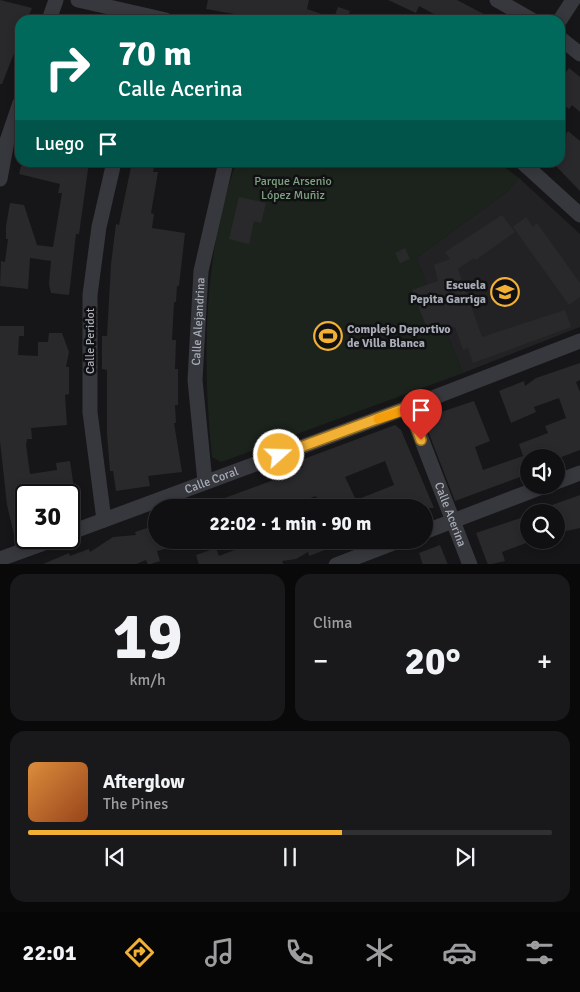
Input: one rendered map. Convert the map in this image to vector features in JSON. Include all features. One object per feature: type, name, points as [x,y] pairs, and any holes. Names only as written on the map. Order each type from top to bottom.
[{"type":"street","points":[[51,15],[56,0]]},
{"type":"street","points":[[78,0],[143,15]]},
{"type":"street","points":[[497,0],[523,15]]},
{"type":"street","points":[[563,15],[573,0]]},
{"type":"street","points":[[565,42],[580,54]]},
{"type":"street","points":[[0,179],[7,141],[15,118]]},
{"type":"street","name":"Calle Peridot","points":[[104,520],[90,412],[90,295],[98,227],[113,167]]},
{"type":"street","name":"Calle Alejandrina","points":[[205,482],[195,380],[201,271],[225,167]]},
{"type":"street","points":[[527,167],[580,215]]},
{"type":"street","name":"Calle Coral","points":[[80,529],[409,407],[580,341]]},
{"type":"street","name":"Calle Acerina","points":[[409,407],[470,564]]},
{"type":"street","points":[[565,479],[580,473]]},
{"type":"street","points":[[433,528],[523,494]]},
{"type":"street","points":[[0,556],[23,549]]},
{"type":"street","points":[[336,564],[377,549]]},
{"type":"shaded area","name":"Escuela Pepita Garriga","points":[[519,178],[580,234],[580,327],[463,373],[416,258],[505,193]]},
{"type":"green space","name":"Complejo Deportivo de Villa Blanca","points":[[235,167],[504,167],[519,178],[505,193],[416,258],[463,373],[221,462],[212,457],[206,346],[211,271],[225,198]]},
{"type":"building","points":[[0,0],[32,8],[29,15],[15,15],[15,51],[2,84],[0,84]]},
{"type":"building","points":[[208,0],[309,0],[307,9],[324,15],[240,15],[206,9]]},
{"type":"building","points":[[388,0],[457,0],[486,15],[436,15],[419,6],[416,13]]},
{"type":"building","points":[[338,7],[350,11],[349,15],[335,15]]},
{"type":"building","points":[[569,68],[580,77],[580,112],[572,105],[569,109],[565,106],[565,71]]},
{"type":"building","points":[[568,131],[580,141],[580,191],[557,167],[565,167],[565,133]]},
{"type":"building","points":[[21,167],[88,167],[79,234],[76,234],[69,295],[51,293],[49,284],[51,261],[30,258],[28,289],[0,286],[1,261],[5,262],[8,239],[6,239],[6,226],[10,203],[24,205],[37,245],[53,247],[62,193],[58,193],[60,184],[19,174]]},
{"type":"building","points":[[131,167],[154,167],[153,172],[158,172],[151,213],[154,214],[152,228],[185,233],[179,286],[177,286],[176,302],[174,302],[172,340],[176,340],[175,369],[178,369],[178,405],[175,405],[176,423],[174,423],[182,472],[148,476],[150,486],[116,491],[113,471],[110,471],[107,434],[107,370],[102,369],[102,336],[107,336],[111,264],[116,224],[119,225]]},
{"type":"building","points":[[239,197],[266,203],[261,223],[254,221],[249,244],[229,239]]},
{"type":"building","points":[[502,215],[515,232],[476,260],[474,258],[458,269],[482,337],[565,310],[571,327],[473,363],[468,348],[463,350],[455,327],[430,336],[412,290],[438,281],[434,265],[450,259],[445,252]]},
{"type":"building","points":[[526,217],[533,227],[537,223],[580,283],[580,297],[569,305],[513,227]]},
{"type":"building","points":[[405,248],[410,259],[400,263],[395,253]]},
{"type":"building","points":[[0,326],[24,326],[24,336],[19,336],[18,355],[38,356],[38,342],[48,342],[49,333],[62,333],[69,352],[66,367],[69,367],[69,394],[65,395],[67,425],[31,428],[32,439],[27,439],[26,445],[30,474],[57,470],[56,463],[70,461],[73,484],[15,484],[14,535],[7,505],[0,441]]},
{"type":"building","points":[[580,363],[580,380],[576,382],[580,392],[580,450],[565,456],[565,449],[521,449],[519,444],[548,433],[545,426],[566,418],[559,398],[534,407],[536,412],[511,423],[499,391],[524,381],[525,386],[536,378]]},
{"type":"building","points":[[474,401],[490,441],[475,447],[483,470],[520,457],[520,477],[455,501],[423,418]]},
{"type":"building","points":[[395,425],[401,430],[430,499],[359,499],[394,485],[385,461],[345,477],[356,499],[317,499],[316,496],[308,499],[222,499],[303,467],[301,460]]},
{"type":"building","points":[[580,495],[580,528],[565,531],[565,504],[555,504]]},
{"type":"building","points":[[520,518],[520,545],[502,552],[505,561],[488,564],[476,533]]},
{"type":"building","points":[[148,528],[148,549],[165,549],[157,551],[160,561],[151,564],[148,564],[146,560],[136,564],[43,564],[69,553],[70,556],[89,549],[90,552],[113,537],[136,535],[135,532]]},
{"type":"building","points":[[440,545],[448,564],[423,564],[419,553]]},
{"type":"building","points":[[216,549],[219,556],[237,549],[328,549],[309,556],[308,552],[296,559],[282,561],[284,564],[199,564],[196,555]]},
{"type":"slow traffic","points":[[378,419],[409,407],[409,409]]},
{"type":"place","name":"Escuela Pepita Garriga","points":[[505,292]]},
{"type":"place","name":"Complejo Deportivo de Villa Blanca","points":[[328,336]]},
{"type":"route","points":[[279,455],[409,407],[421,440]]},
{"type":"park label","name":"Parque Arsenio López Muñiz","points":[[293,188]]}]
